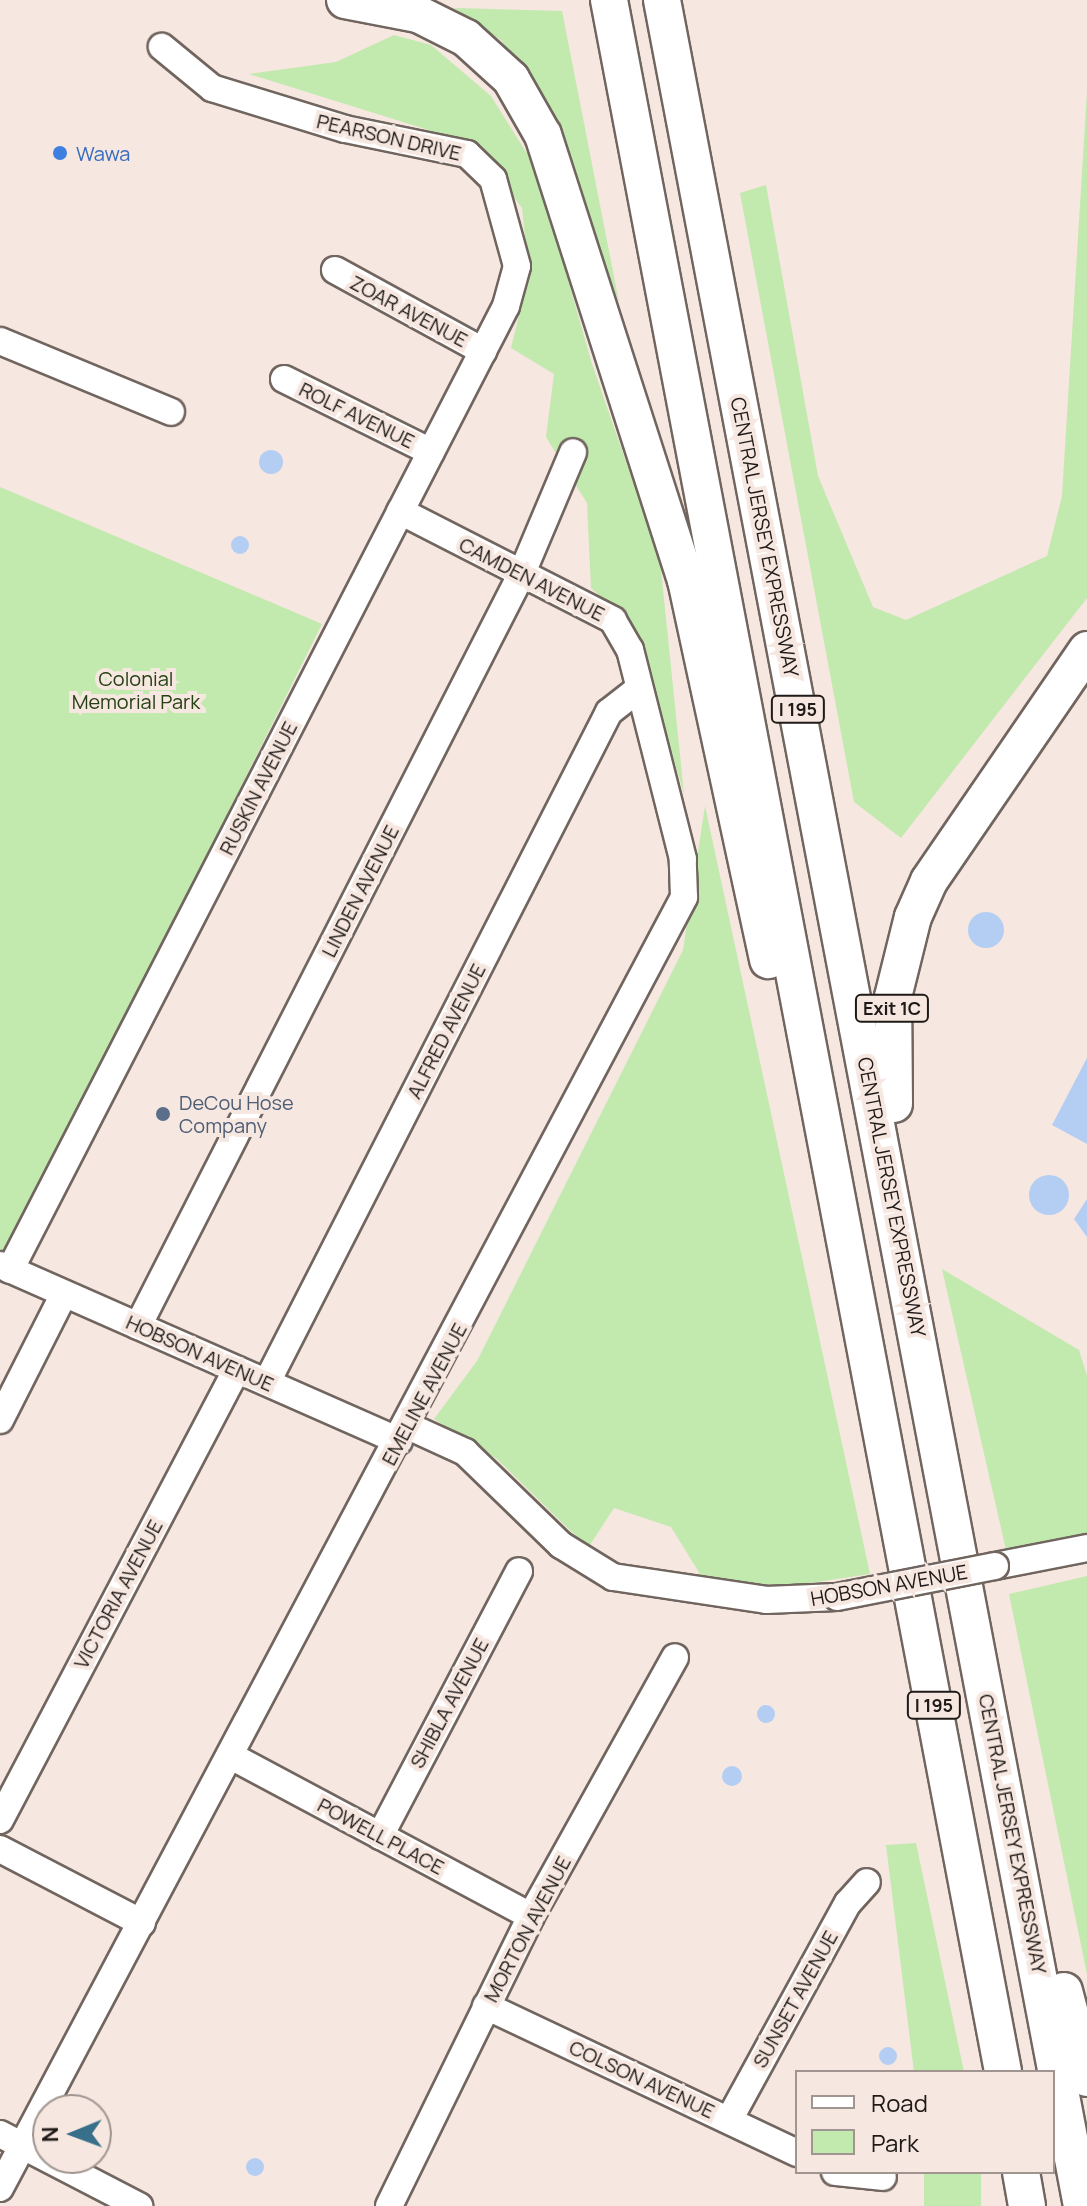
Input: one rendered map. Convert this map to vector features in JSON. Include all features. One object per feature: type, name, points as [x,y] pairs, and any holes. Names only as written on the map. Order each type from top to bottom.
[{"type":"highway","points":[[345,0],[418,14],[466,38],[511,79],[543,135],[686,580],[782,1025],[864,1339]]},
{"type":"highway","points":[[589,0],[688,416]]},
{"type":"highway","name":"I 195","points":[[609,0],[1003,2070]]},
{"type":"highway","name":"CENTRAL JERSEY EXPRESSWAY","points":[[662,0],[1082,2206]]},
{"type":"highway","name":"Exit 1C","points":[[934,1419],[890,1073],[900,959],[929,881],[1087,650]]},
{"type":"highway","points":[[968,1595],[1087,2078]]},
{"type":"street","name":"PEARSON DRIVE","points":[[162,47],[212,88],[345,129],[467,154],[493,179],[513,232],[517,266],[506,306]]},
{"type":"street","name":"ZOAR AVENUE","points":[[335,270],[483,351]]},
{"type":"street","name":"RUSKIN AVENUE","points":[[5,1267],[506,306]]},
{"type":"street","points":[[0,341],[171,412]]},
{"type":"street","name":"ROLF AVENUE","points":[[284,379],[431,452]]},
{"type":"street","name":"LINDEN AVENUE","points":[[138,1326],[522,573],[573,452]]},
{"type":"street","name":"CAMDEN AVENUE","points":[[400,511],[613,620],[630,650],[683,859]]},
{"type":"street","name":"ALFRED AVENUE","points":[[267,1382],[609,712],[638,689]]},
{"type":"street","name":"EMELINE AVENUE","points":[[0,2188],[11,2140],[142,1923],[679,915],[683,859]]},
{"type":"street","name":"HOBSON AVENUE","points":[[5,1267],[267,1382],[404,1433],[465,1452],[561,1545],[613,1577],[766,1600],[837,1597],[1087,1548]]},
{"type":"street","points":[[0,1420],[64,1294]]},
{"type":"street","name":"VICTORIA AVENUE","points":[[0,1820],[237,1369]]},
{"type":"street","name":"SHIBLA AVENUE","points":[[380,1836],[519,1571]]},
{"type":"street","name":"MORTON AVENUE","points":[[389,2206],[531,1916],[675,1657]]},
{"type":"street","name":"POWELL PLACE","points":[[231,1756],[531,1916]]},
{"type":"street","points":[[0,1849],[142,1923]]},
{"type":"street","name":"SUNSET AVENUE","points":[[729,2120],[848,1903],[867,1882]]},
{"type":"street","name":"COLSON AVENUE","points":[[486,2006],[795,2152]]},
{"type":"street","points":[[11,2140],[139,2206]]},
{"type":"street","points":[[854,2174],[883,2177]]},
{"type":"green space","points":[[454,8],[562,11],[619,302],[542,112],[502,41]]},
{"type":"green space","points":[[394,35],[431,45],[491,96],[536,168],[592,364],[660,560],[684,794],[634,627],[591,588],[587,503],[546,437],[554,374],[511,348],[529,275],[522,208],[485,159],[435,132],[249,74],[336,62]]},
{"type":"green space","points":[[1087,92],[1087,598],[901,838],[854,802],[740,193],[766,185],[818,476],[873,607],[906,620],[1047,556],[1062,496]]},
{"type":"green space","name":"Colonial Memorial Park","points":[[0,487],[322,624],[8,1254],[0,1250]]},
{"type":"green space","points":[[705,806],[870,1574],[776,1588],[708,1587],[671,1527],[614,1508],[588,1548],[497,1459],[434,1419],[477,1361],[683,950]]},
{"type":"green space","points":[[942,1269],[1079,1350],[1087,1376],[1087,1536],[1006,1550]]},
{"type":"green space","points":[[1087,1576],[1087,1974],[1009,1594]]},
{"type":"green space","points":[[916,1843],[964,2070],[914,2070],[886,1845]]},
{"type":"green space","points":[[924,2174],[981,2174],[981,2206],[924,2206]]},
{"type":"water","points":[[271,450],[280,453],[283,462],[280,471],[271,474],[262,471],[259,462],[262,453]]},
{"type":"water","points":[[236,536],[244,536],[249,545],[247,552],[236,554],[231,549],[231,541]]},
{"type":"water","points":[[986,912],[999,917],[1004,930],[999,943],[986,948],[973,943],[968,930],[973,917]]},
{"type":"water","points":[[1087,1058],[1087,1144],[1052,1125]]},
{"type":"water","points":[[1049,1175],[1063,1181],[1069,1195],[1063,1209],[1049,1215],[1035,1209],[1029,1195],[1035,1181]]},
{"type":"water","points":[[1087,1199],[1087,1237],[1074,1219]]},
{"type":"water","points":[[766,1705],[775,1714],[766,1723],[757,1714]]},
{"type":"water","points":[[728,1766],[736,1766],[742,1776],[736,1786],[728,1786],[722,1780],[722,1772]]},
{"type":"water","points":[[888,2047],[897,2056],[888,2065],[879,2056]]},
{"type":"water","points":[[255,2158],[264,2167],[255,2176],[246,2167]]},
{"type":"place","name":"Wawa","points":[[60,153]]},
{"type":"place","name":"DeCou Hose Company","points":[[163,1114]]}]
